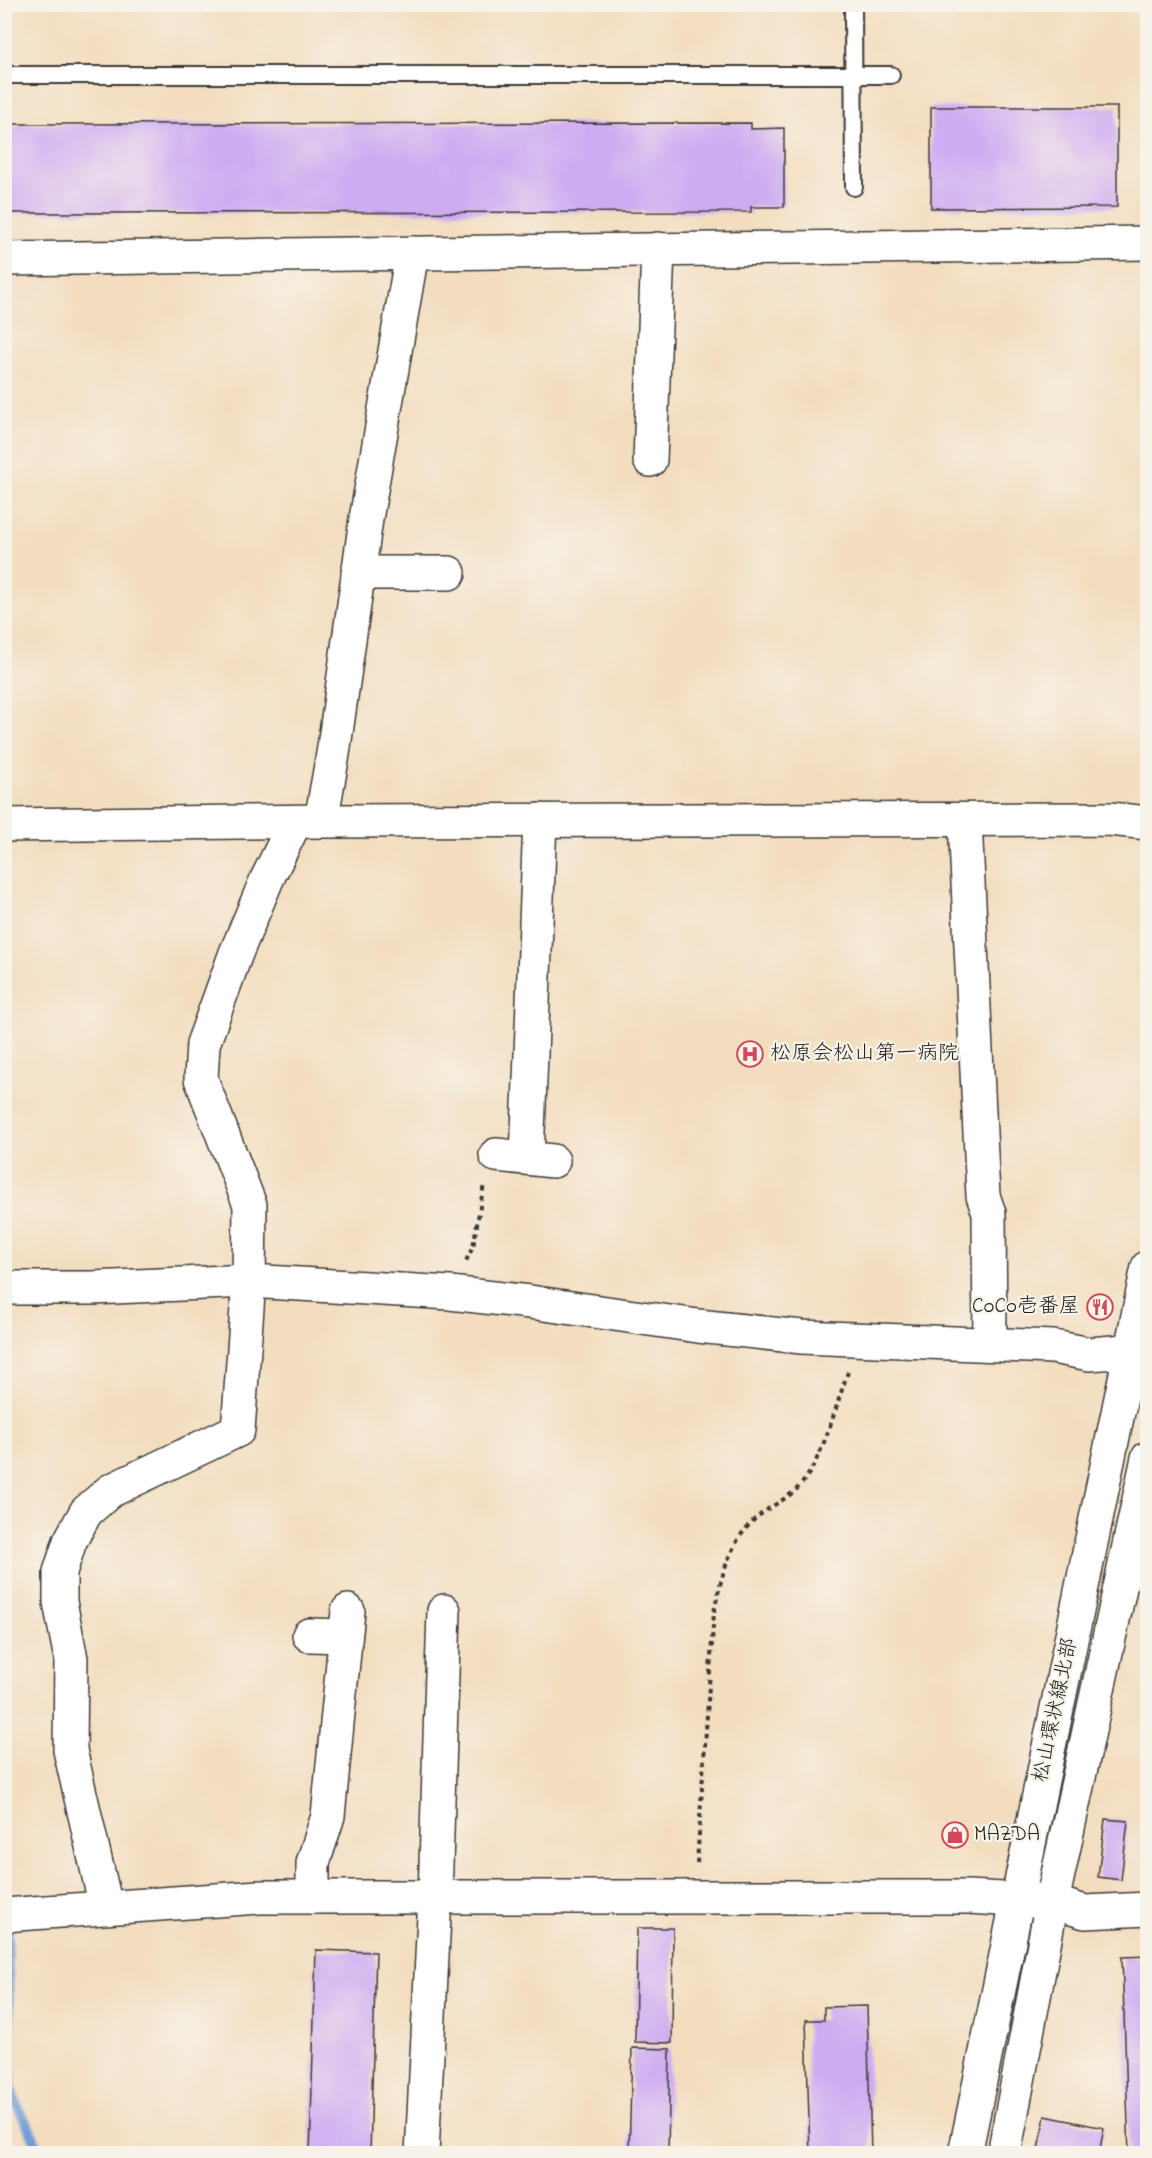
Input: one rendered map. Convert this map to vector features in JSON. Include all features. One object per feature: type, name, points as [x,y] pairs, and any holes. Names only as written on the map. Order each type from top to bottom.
[{"type":"street","points":[[4,259],[1148,243]]},
{"type":"street","points":[[650,460],[658,249]]},
{"type":"street","points":[[106,1907],[70,1750],[71,1659],[60,1602],[60,1572],[70,1541],[86,1512],[110,1491],[238,1430],[249,1281],[250,1205],[201,1079],[203,1044],[236,953],[267,879],[308,822],[333,754],[358,573],[412,253]]},
{"type":"street","points":[[358,573],[449,573]]},
{"type":"street","points":[[4,825],[540,820],[1110,819],[1148,823]]},
{"type":"street","points":[[515,1164],[540,820]]},
{"type":"street","points":[[965,820],[982,1196],[989,1213],[990,1344]]},
{"type":"street","name":"松山環状線北部","points":[[965,2154],[1017,1900],[1139,1349],[1148,1266]]},
{"type":"street","points":[[4,1288],[92,1288],[249,1281],[450,1293],[698,1326],[802,1337],[1053,1347],[1090,1354],[1139,1349]]},
{"type":"street","name":"松山環状線北部","points":[[1004,2154],[1052,1902],[1148,1458]]},
{"type":"street","points":[[423,2154],[435,1897],[444,1611]]},
{"type":"street","points":[[309,1635],[346,1623],[328,1816],[313,1863],[313,1897]]},
{"type":"street","points":[[4,1915],[259,1897],[968,1897],[1052,1902],[1085,1912],[1148,1909]]},
{"type":"lane","points":[[853,4],[854,187]]},
{"type":"lane","points":[[4,75],[891,75]]},
{"type":"path","points":[[450,1293],[515,1164]]},
{"type":"path","points":[[695,1897],[714,1612],[720,1584],[728,1558],[741,1534],[757,1517],[803,1483],[817,1458],[860,1340]]},
{"type":"building","points":[[931,107],[1117,107],[1117,207],[931,208]]},
{"type":"building","points":[[751,123],[751,129],[784,128],[784,207],[751,207],[751,212],[4,213],[4,124]]},
{"type":"building","points":[[1105,1819],[1128,1821],[1121,1880],[1098,1877]]},
{"type":"building","points":[[637,1928],[673,1928],[672,2043],[635,2042]]},
{"type":"building","points":[[316,1950],[376,1952],[370,2154],[310,2154]]},
{"type":"building","points":[[1148,1956],[1148,2154],[1129,2154],[1122,1957]]},
{"type":"building","points":[[867,2006],[871,2154],[810,2154],[806,2020],[824,2020],[824,2007]]},
{"type":"building","points":[[632,2048],[670,2049],[668,2154],[629,2154]]},
{"type":"building","points":[[1045,2116],[1104,2128],[1099,2154],[1037,2154]]},
{"type":"waterway","points":[[7,1932],[11,2087],[38,2154]]},
{"type":"place","name":"松原会松山第一病院","points":[[750,1054]]},
{"type":"place","name":"CoCo壱番屋","points":[[1100,1307]]},
{"type":"place","name":"MAZDA","points":[[955,1835]]}]
